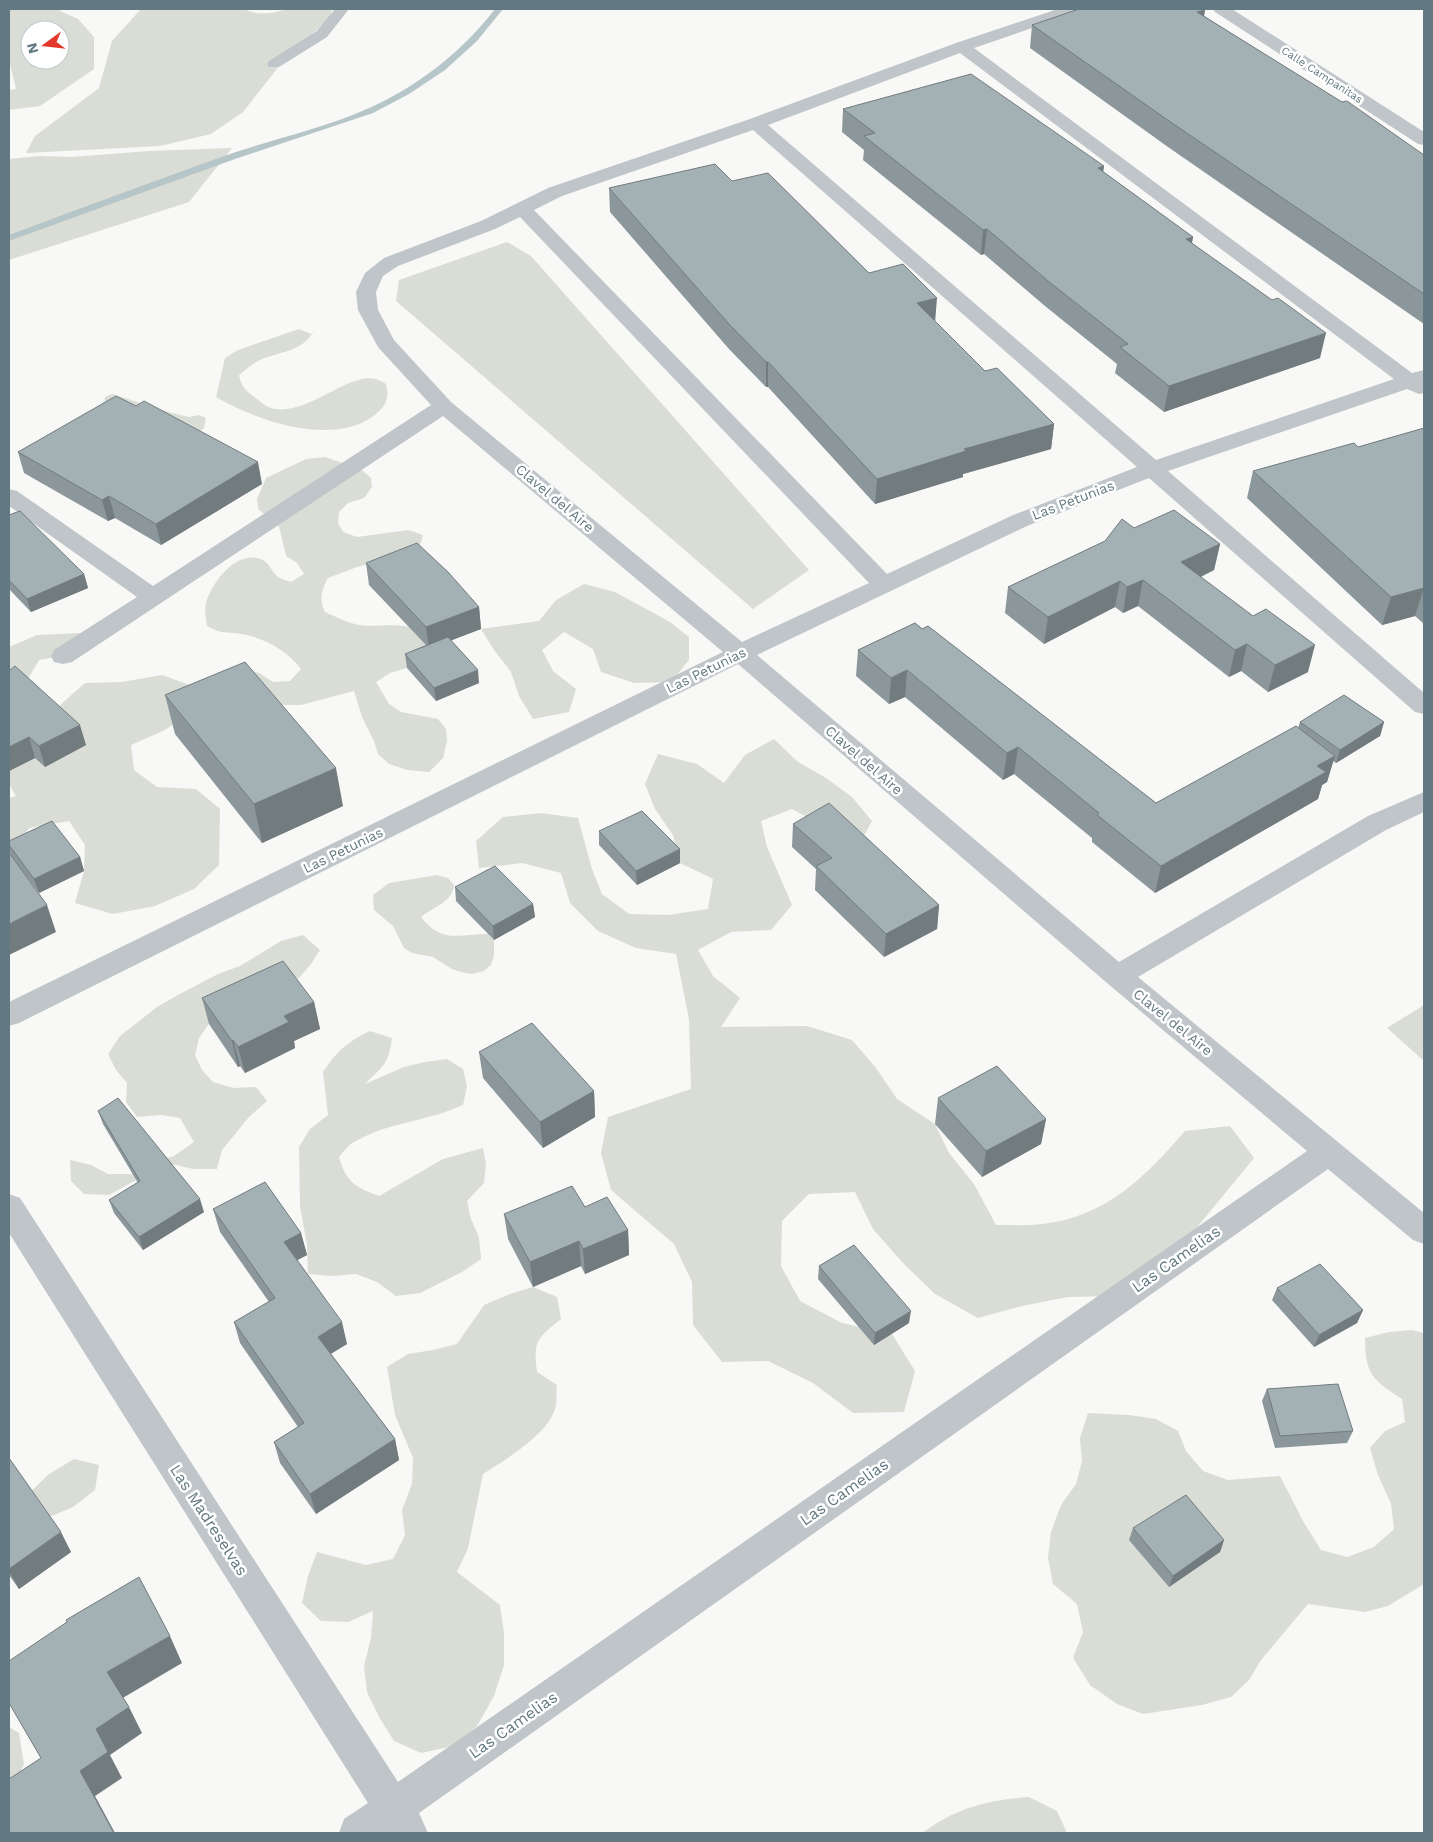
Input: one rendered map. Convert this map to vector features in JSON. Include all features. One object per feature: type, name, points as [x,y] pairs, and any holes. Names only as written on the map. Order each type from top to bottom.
[{"type":"street","points":[[884,585],[522,208],[555,192],[756,123],[962,47],[1073,9]]},
{"type":"street","name":"Calle Campanitas","points":[[1221,9],[1424,140]]},
{"type":"street","points":[[962,47],[1419,383]]},
{"type":"street","points":[[756,123],[1424,706]]},
{"type":"street","name":"Clavel del Aire","points":[[522,208],[488,225],[391,262],[375,273],[366,292],[368,310],[385,343],[444,406],[740,653],[1118,976],[1424,1231]]},
{"type":"street","name":"Las Petunias","points":[[9,1014],[740,653],[1019,521],[1152,469],[1419,383]]},
{"type":"street","points":[[63,656],[444,406]]},
{"type":"street","points":[[9,496],[152,596]]},
{"type":"street","points":[[1118,976],[1377,823],[1424,801]]},
{"type":"street","name":"Las Camelias","points":[[358,1833],[401,1821],[1330,1151]]},
{"type":"street","name":"Las Madreselvas","points":[[9,1207],[401,1821]]},
{"type":"lane","points":[[274,64],[322,34],[342,9]]},
{"type":"shaded area","points":[[296,8],[331,9],[332,17],[287,56],[243,112],[211,134],[160,146],[26,153],[35,136],[99,88],[112,41],[141,9],[244,9],[250,12],[268,13]]},
{"type":"shaded area","points":[[9,9],[56,9],[78,19],[94,37],[94,69],[40,106],[9,110],[9,90],[16,89],[9,60]]},
{"type":"shaded area","points":[[232,148],[189,202],[9,260],[9,159],[39,156],[72,157],[149,151]]},
{"type":"shaded area","points":[[507,242],[531,256],[809,570],[753,609],[396,301],[399,280]]},
{"type":"shaded area","points":[[299,329],[311,334],[314,330],[309,338],[297,347],[258,361],[239,375],[241,383],[247,391],[266,406],[280,409],[294,408],[351,383],[364,379],[376,379],[386,384],[387,389],[387,397],[380,411],[359,424],[339,429],[318,430],[274,422],[253,415],[216,397],[225,358],[238,350]]},
{"type":"shaded area","points":[[112,394],[172,413],[189,417],[199,415],[206,418],[204,428],[199,432],[104,407],[105,397]]},
{"type":"shaded area","points":[[325,457],[362,470],[371,478],[372,487],[364,498],[348,503],[339,512],[338,523],[343,532],[357,537],[408,530],[423,535],[420,545],[408,554],[357,567],[328,578],[322,591],[321,599],[325,612],[346,621],[369,626],[408,627],[423,637],[427,647],[407,668],[390,673],[376,682],[389,704],[401,712],[438,719],[446,729],[447,741],[443,758],[429,772],[407,770],[389,764],[378,754],[362,717],[354,691],[301,705],[283,705],[253,691],[242,669],[259,673],[273,682],[290,681],[301,669],[289,656],[258,638],[221,632],[207,626],[205,609],[209,595],[219,577],[234,563],[252,557],[261,559],[278,577],[291,582],[304,574],[297,563],[286,556],[279,526],[258,509],[257,499],[266,478],[306,459]]},
{"type":"shaded area","points":[[584,584],[615,592],[670,622],[689,637],[689,660],[671,682],[634,683],[601,672],[593,649],[564,632],[542,650],[553,671],[576,689],[569,712],[533,719],[519,696],[511,672],[481,629],[539,621],[556,600]]},
{"type":"shaded area","points":[[80,633],[63,656],[39,660],[25,684],[9,686],[9,647],[37,635]]},
{"type":"shaded area","points":[[162,675],[195,687],[192,711],[165,730],[131,745],[134,770],[157,787],[196,789],[220,809],[219,865],[194,889],[155,906],[113,914],[75,903],[84,871],[85,845],[69,821],[29,828],[11,856],[19,881],[9,881],[9,798],[16,796],[9,784],[9,727],[25,722],[59,706],[85,683],[122,682]]},
{"type":"shaded area","points":[[774,739],[798,762],[826,778],[852,797],[872,821],[859,845],[792,809],[761,821],[767,847],[792,905],[771,930],[731,932],[698,950],[713,976],[740,998],[721,1027],[807,1026],[852,1040],[876,1068],[897,1099],[935,1124],[949,1153],[974,1184],[996,1225],[1036,1225],[1065,1220],[1105,1204],[1139,1179],[1185,1131],[1230,1126],[1254,1158],[1180,1248],[1119,1296],[1068,1297],[1022,1306],[978,1318],[935,1294],[902,1262],[873,1229],[855,1192],[809,1194],[782,1221],[781,1266],[800,1301],[842,1323],[892,1334],[915,1371],[904,1412],[853,1413],[813,1383],[768,1361],[722,1362],[693,1325],[692,1282],[674,1244],[611,1190],[601,1153],[608,1117],[691,1089],[689,1019],[676,954],[636,948],[598,931],[570,903],[561,873],[522,863],[479,868],[476,841],[503,817],[541,813],[578,818],[592,869],[602,894],[629,914],[668,915],[708,909],[713,879],[680,863],[673,835],[655,809],[645,784],[658,754],[697,764],[724,783],[745,755]]},
{"type":"shaded area","points":[[437,875],[448,878],[454,885],[453,891],[442,904],[421,917],[436,931],[444,934],[460,936],[488,934],[494,940],[494,955],[491,965],[484,971],[472,974],[461,972],[452,969],[433,957],[412,953],[404,948],[393,926],[374,910],[373,895],[389,883]]},
{"type":"shaded area","points":[[303,935],[320,950],[299,978],[219,1009],[199,1038],[195,1055],[202,1070],[213,1082],[233,1088],[256,1087],[267,1101],[249,1117],[222,1150],[217,1169],[193,1169],[172,1164],[149,1173],[109,1195],[84,1194],[71,1181],[70,1160],[91,1165],[108,1174],[132,1174],[150,1163],[174,1156],[194,1142],[180,1118],[161,1115],[137,1117],[126,1102],[127,1083],[116,1070],[108,1054],[120,1036],[157,1007],[178,995],[218,974],[240,966],[281,941]]},
{"type":"shaded area","points":[[1424,1005],[1424,1061],[1387,1028]]},
{"type":"shaded area","points":[[370,1031],[392,1038],[389,1055],[384,1065],[365,1084],[404,1067],[447,1059],[463,1069],[467,1086],[463,1105],[437,1115],[395,1125],[353,1142],[339,1157],[348,1178],[364,1190],[379,1196],[443,1159],[483,1148],[486,1164],[484,1183],[467,1201],[471,1219],[479,1237],[481,1259],[462,1272],[420,1293],[396,1296],[377,1282],[356,1274],[333,1276],[308,1274],[307,1245],[300,1206],[299,1147],[310,1129],[328,1115],[323,1072],[343,1048]]},
{"type":"shaded area","points":[[533,1287],[557,1297],[561,1319],[538,1341],[536,1353],[537,1372],[557,1385],[556,1405],[546,1425],[537,1435],[515,1453],[483,1474],[468,1548],[457,1572],[500,1605],[504,1633],[504,1665],[494,1696],[477,1726],[454,1746],[421,1753],[394,1741],[379,1717],[367,1692],[364,1666],[371,1638],[373,1611],[348,1622],[321,1621],[302,1603],[308,1576],[317,1552],[366,1565],[393,1559],[405,1535],[402,1510],[412,1484],[413,1458],[395,1415],[387,1367],[408,1354],[457,1344],[484,1305]]},
{"type":"shaded area","points":[[1412,1330],[1424,1333],[1424,1584],[1388,1606],[1365,1612],[1308,1604],[1261,1660],[1249,1680],[1231,1697],[1202,1705],[1143,1714],[1117,1704],[1090,1685],[1073,1658],[1083,1632],[1077,1604],[1053,1584],[1048,1558],[1051,1532],[1061,1505],[1076,1484],[1082,1461],[1080,1438],[1088,1413],[1129,1415],[1156,1419],[1178,1431],[1186,1451],[1203,1471],[1228,1480],[1280,1476],[1303,1521],[1321,1550],[1347,1557],[1374,1547],[1394,1529],[1391,1504],[1378,1475],[1370,1448],[1385,1431],[1405,1422],[1402,1399],[1384,1387],[1369,1369],[1365,1350],[1365,1338],[1389,1332]]},
{"type":"shaded area","points":[[74,1459],[99,1465],[95,1490],[73,1507],[47,1518],[27,1495],[49,1474]]},
{"type":"shaded area","points":[[9,1727],[19,1733],[24,1764],[9,1795]]},
{"type":"shaded area","points":[[1029,1797],[1057,1811],[1067,1833],[922,1833],[960,1811],[999,1800]]},
{"type":"building","points":[[1079,9],[1204,9],[1197,12],[1342,102],[1347,101],[1424,155],[1424,294],[1172,123],[1032,25]]},
{"type":"building","points":[[971,74],[1104,166],[1098,168],[1193,237],[1186,239],[1272,300],[1278,298],[1326,333],[1169,386],[1120,347],[1128,344],[1048,281],[987,229],[983,230],[864,136],[875,133],[843,109]]},
{"type":"building","points":[[715,164],[732,181],[768,173],[869,273],[903,264],[937,298],[917,303],[985,371],[997,368],[1054,424],[964,449],[966,451],[877,479],[768,362],[729,324],[609,188]]},
{"type":"building","points":[[116,396],[136,406],[144,401],[258,462],[156,524],[109,496],[102,500],[18,452]]},
{"type":"building","points":[[1424,428],[1424,588],[1391,597],[1253,471],[1354,443],[1358,447]]},
{"type":"building","points":[[1174,510],[1220,544],[1181,562],[1253,616],[1266,609],[1315,645],[1275,665],[1247,644],[1235,650],[1143,580],[1127,587],[1120,581],[1048,617],[1008,587],[1105,541],[1122,519],[1134,528]]},
{"type":"building","points":[[20,511],[84,574],[27,599],[9,580],[9,515]]},
{"type":"building","points":[[417,543],[448,572],[479,607],[426,627],[366,563]]},
{"type":"building","points":[[915,623],[922,629],[928,626],[1156,803],[1296,726],[1335,756],[1317,766],[1326,772],[1161,866],[1097,815],[1099,813],[1018,747],[1007,753],[907,670],[891,678],[858,650]]},
{"type":"building","points":[[448,637],[478,670],[434,688],[405,654]]},
{"type":"building","points":[[245,662],[336,768],[254,804],[165,695]]},
{"type":"building","points":[[15,666],[80,725],[39,746],[29,737],[9,747],[9,671]]},
{"type":"building","points":[[1344,695],[1384,722],[1340,750],[1300,722]]},
{"type":"building","points":[[829,803],[939,905],[886,934],[816,866],[832,858],[793,824]]},
{"type":"building","points":[[642,811],[680,849],[636,871],[599,831]]},
{"type":"building","points":[[52,821],[80,857],[34,879],[9,845],[9,841]]},
{"type":"building","points":[[9,855],[47,905],[9,924]]},
{"type":"building","points":[[495,866],[533,904],[493,926],[455,887]]},
{"type":"building","points":[[283,961],[314,1002],[284,1016],[289,1022],[238,1047],[202,998]]},
{"type":"building","points":[[532,1023],[594,1091],[540,1122],[479,1052]]},
{"type":"building","points":[[997,1066],[1046,1119],[986,1151],[938,1098]]},
{"type":"building","points":[[118,1098],[200,1199],[139,1237],[109,1200],[140,1181],[98,1111]]},
{"type":"building","points":[[265,1182],[301,1233],[284,1242],[342,1322],[318,1337],[395,1439],[310,1494],[274,1442],[304,1423],[234,1322],[275,1298],[213,1209]]},
{"type":"building","points":[[572,1186],[585,1207],[607,1197],[628,1230],[583,1249],[579,1241],[530,1262],[504,1214]]},
{"type":"building","points":[[854,1245],[911,1311],[875,1333],[819,1266]]},
{"type":"building","points":[[1320,1264],[1363,1310],[1319,1335],[1277,1288]]},
{"type":"building","points":[[1338,1384],[1353,1431],[1280,1436],[1267,1389]]},
{"type":"building","points":[[9,1458],[61,1532],[9,1569]]},
{"type":"building","points":[[1186,1495],[1224,1540],[1173,1576],[1133,1528]]},
{"type":"building","points":[[139,1577],[170,1636],[107,1672],[129,1707],[96,1729],[108,1752],[80,1771],[114,1833],[9,1833],[9,1779],[41,1758],[9,1703],[9,1661],[67,1622],[66,1620]]},
{"type":"waterway","points":[[9,238],[231,157],[331,125],[388,103],[424,81],[458,54],[474,39],[499,9]]}]
